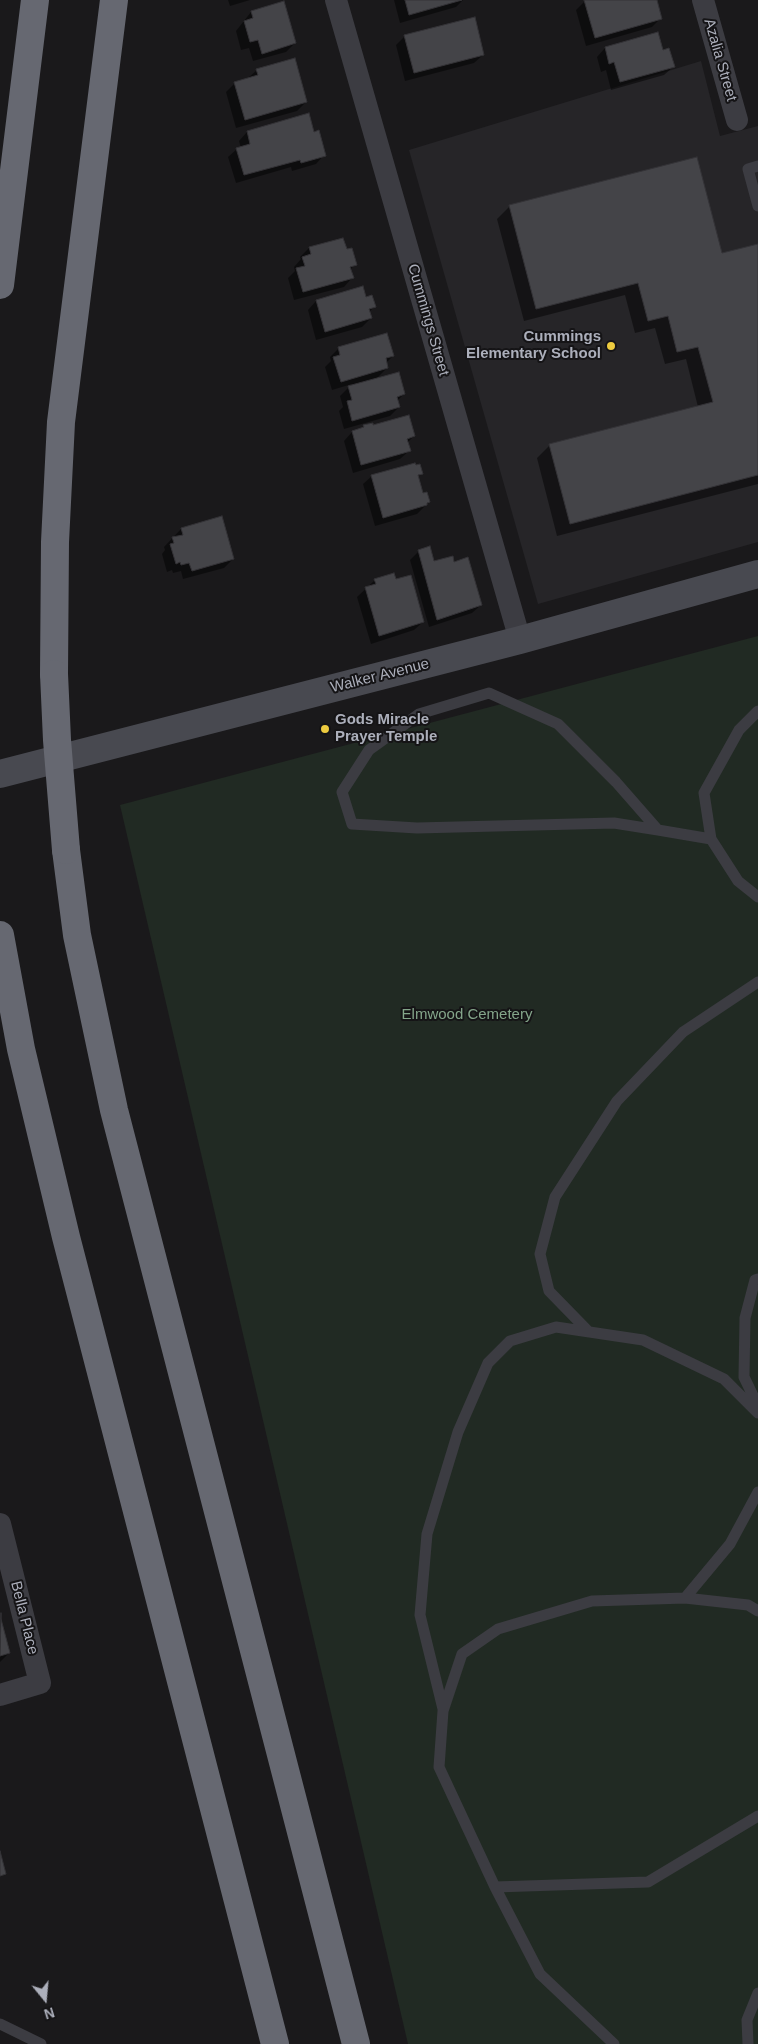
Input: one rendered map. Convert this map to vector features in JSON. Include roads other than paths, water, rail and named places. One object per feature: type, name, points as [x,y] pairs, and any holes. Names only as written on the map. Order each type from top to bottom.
[{"type":"highway","points":[[0,285],[35,0]]},
{"type":"highway","points":[[114,0],[62,422],[54,542],[54,674],[66,850],[77,935],[114,1110],[356,2044]]},
{"type":"highway","points":[[0,934],[22,1049],[63,1228],[275,2044]]},
{"type":"street","name":"Cummings Street","points":[[336,0],[520,640]]},
{"type":"street","name":"Azalia Street","points":[[703,0],[737,120]]},
{"type":"street","name":"Walker Avenue","points":[[0,774],[520,640],[758,574]]},
{"type":"street","name":"Bella Place","points":[[0,1524],[40,1683],[0,1695]]},
{"type":"lane","points":[[758,166],[748,169],[758,206]]},
{"type":"lane","points":[[658,830],[616,782],[558,724],[489,693],[419,714],[369,750],[342,792],[352,824],[417,828],[614,823],[711,839]]},
{"type":"lane","points":[[758,711],[739,730],[704,793],[711,839],[738,881],[758,897]]},
{"type":"lane","points":[[588,1332],[549,1291],[540,1254],[555,1198],[617,1101],[683,1032],[758,982]]},
{"type":"lane","points":[[758,1279],[755,1280],[745,1318],[744,1377],[758,1406]]},
{"type":"lane","points":[[443,1711],[420,1615],[427,1534],[458,1432],[488,1363],[510,1341],[556,1327],[643,1340],[724,1379],[758,1413]]},
{"type":"lane","points":[[685,1598],[730,1544],[758,1492]]},
{"type":"lane","points":[[614,2044],[540,1974],[495,1887],[439,1767],[443,1711],[462,1654],[498,1629],[592,1602],[685,1598],[748,1606],[758,1611]]},
{"type":"lane","points":[[495,1887],[648,1882],[758,1816]]},
{"type":"lane","points":[[748,2044],[747,2020],[758,1993]]},
{"type":"lane","points":[[0,2024],[41,2044]]},
{"type":"place","name":"Cummings Elementary School","points":[[611,346]]},
{"type":"place","name":"Gods Miracle Prayer Temple","points":[[325,729]]},
{"type":"park label","name":"Elmwood Cemetery","points":[[467,1015]]}]
